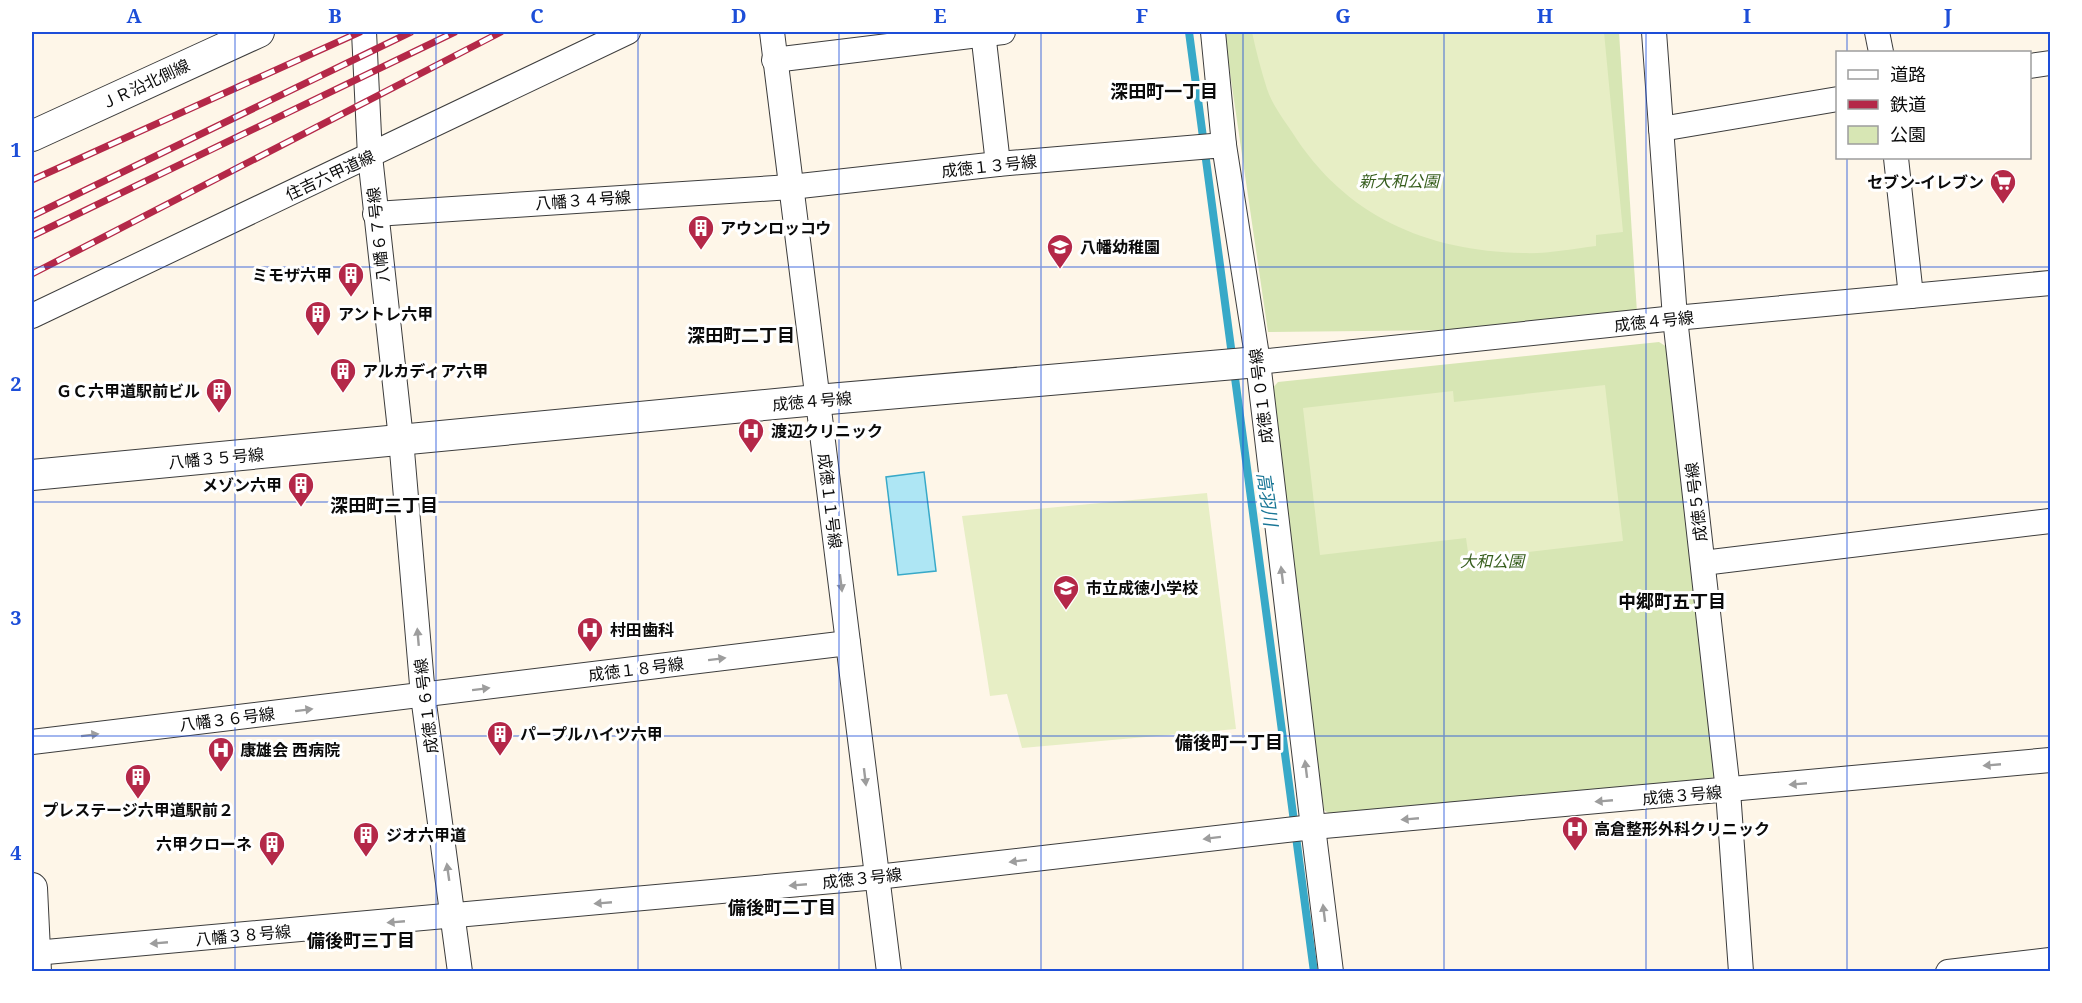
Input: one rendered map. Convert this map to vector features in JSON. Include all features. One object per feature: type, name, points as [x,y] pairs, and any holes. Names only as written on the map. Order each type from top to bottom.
[{"type":"street","name":"ＪＲ沿北側線","points":[[32,136],[259,32]]},
{"type":"street","name":"八幡６７号線","points":[[364,32],[375,214],[401,439]]},
{"type":"street","name":"住吉六甲道線","points":[[32,316],[627,32]]},
{"type":"street","name":"成徳１１号線","points":[[772,32],[889,972]]},
{"type":"street","points":[[774,60],[989,32],[998,164]]},
{"type":"street","name":"成徳１０号線","points":[[1213,32],[1242,364],[1331,972]]},
{"type":"street","name":"成徳５号線","points":[[1654,32],[1675,318],[1728,790],[1741,972]]},
{"type":"street","points":[[1877,32],[1881,51]]},
{"type":"street","points":[[2031,66],[2050,63]]},
{"type":"street","points":[[1661,129],[1836,99]]},
{"type":"street","name":"成徳１３号線","points":[[791,187],[998,164],[1223,145]]},
{"type":"street","points":[[1896,159],[1911,296]]},
{"type":"street","name":"八幡３４号線","points":[[375,214],[791,187]]},
{"type":"street","name":"成徳４号線","points":[[401,439],[817,400],[1242,364],[1675,318],[2050,283]]},
{"type":"street","name":"八幡３５号線","points":[[32,475],[401,439]]},
{"type":"street","name":"成徳１６号線","points":[[401,439],[423,696],[460,972]]},
{"type":"street","points":[[1703,563],[2050,521]]},
{"type":"street","name":"成徳１８号線","points":[[423,696],[848,643]]},
{"type":"street","name":"八幡３６号線","points":[[32,742],[423,696]]},
{"type":"street","name":"成徳３号線","points":[[454,917],[877,877],[1309,828],[2050,760]]},
{"type":"street","points":[[32,888],[34,960]]},
{"type":"street","name":"八幡３８号線","points":[[34,960],[454,917]]},
{"type":"street","points":[[1948,972],[2050,960]]},
{"type":"green space","name":"新大和公園","points":[[1224,32],[1619,32],[1638,328],[1268,332]]},
{"type":"green space","points":[[1252,32],[1604,32],[1623,232],[1596,235],[1596,246],[1523,253],[1487,251],[1453,245],[1421,236],[1391,223],[1363,207],[1337,186],[1313,161],[1272,100]]},
{"type":"green space","name":"大和公園","points":[[1659,342],[1667,347],[1716,776],[1706,780],[1338,820],[1324,810],[1269,392],[1278,382]]},
{"type":"green space","points":[[1605,385],[1623,541],[1469,559],[1466,538],[1320,555],[1303,408],[1453,391],[1454,402]]},
{"type":"green space","points":[[1207,493],[1236,729],[1022,748],[1007,694],[990,696],[962,516]]},
{"type":"water","points":[[924,472],[936,571],[898,575],[886,477]]},
{"type":"waterway","name":"高羽川","points":[[1189,32],[1314,972]]},
{"type":"railway","points":[[32,180],[360,32]]},
{"type":"railway","points":[[32,216],[411,32]]},
{"type":"railway","points":[[32,236],[455,32]]},
{"type":"railway","points":[[32,274],[501,32]]},
{"type":"place","name":"セブン-イレブン","points":[[2003,205]]},
{"type":"place","name":"アウンロッコウ","points":[[701,251]]},
{"type":"place","name":"八幡幼稚園","points":[[1060,270]]},
{"type":"place","name":"ミモザ六甲","points":[[351,298]]},
{"type":"place","name":"アントレ六甲","points":[[318,337]]},
{"type":"place","name":"アルカディア六甲","points":[[343,394]]},
{"type":"place","name":"ＧＣ六甲道駅前ビル","points":[[219,414]]},
{"type":"place","name":"渡辺クリニック","points":[[751,454]]},
{"type":"place","name":"メゾン六甲","points":[[301,508]]},
{"type":"place","name":"市立成徳小学校","points":[[1066,611]]},
{"type":"place","name":"村田歯科","points":[[590,653]]},
{"type":"place","name":"パープルハイツ六甲","points":[[500,757]]},
{"type":"place","name":"康雄会 西病院","points":[[221,773]]},
{"type":"place","name":"プレステージ六甲道駅前２","points":[[138,800]]},
{"type":"place","name":"高倉整形外科クリニック","points":[[1575,852]]},
{"type":"place","name":"ジオ六甲道","points":[[366,858]]},
{"type":"place","name":"六甲クローネ","points":[[272,867]]},
{"type":"district","name":"深田町一丁目","points":[[1164,91]]},
{"type":"district","name":"深田町二丁目","points":[[741,335]]},
{"type":"district","name":"深田町三丁目","points":[[384,505]]},
{"type":"district","name":"中郷町五丁目","points":[[1672,601]]},
{"type":"district","name":"備後町一丁目","points":[[1229,742]]},
{"type":"district","name":"備後町二丁目","points":[[782,907]]},
{"type":"district","name":"備後町三丁目","points":[[361,940]]}]
